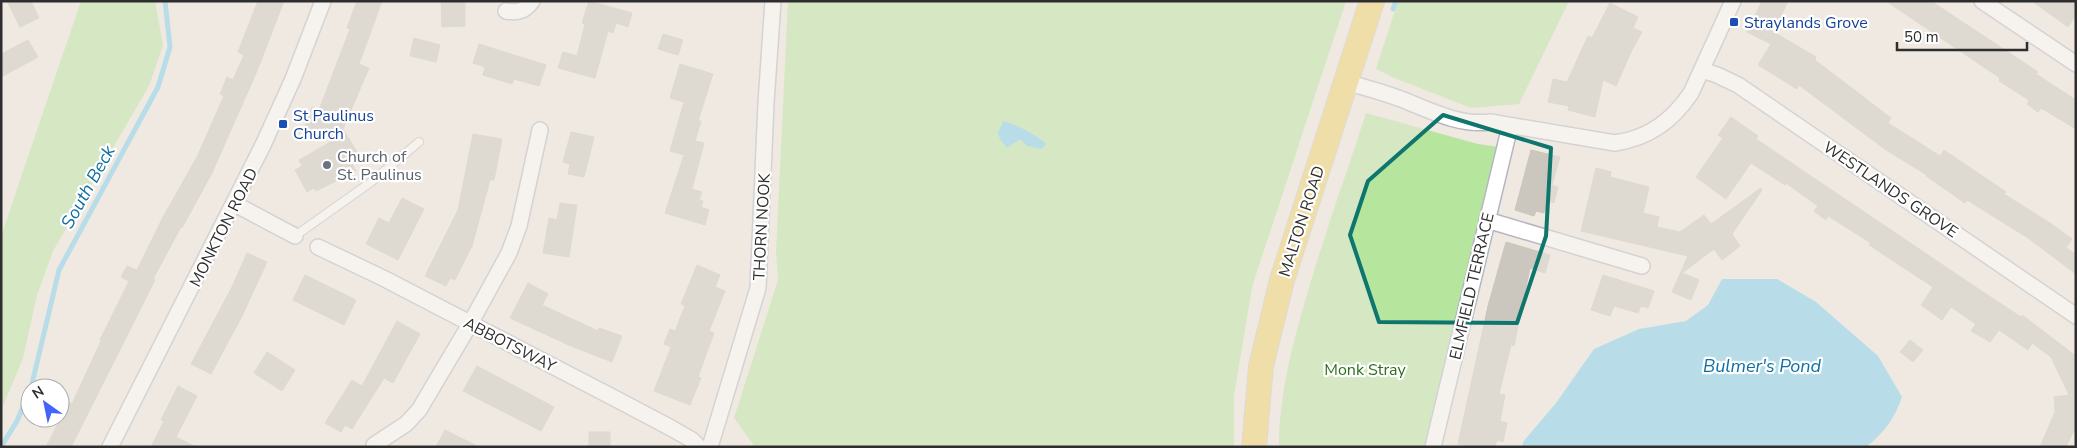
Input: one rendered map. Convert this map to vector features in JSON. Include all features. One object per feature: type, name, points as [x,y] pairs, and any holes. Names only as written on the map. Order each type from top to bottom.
[{"type":"main road","name":"MALTON ROAD","points":[[1254,447],[1261,366],[1282,280],[1372,1]]},
{"type":"street","name":"MONKTON ROAD","points":[[110,447],[235,204],[293,79],[323,1]]},
{"type":"street","points":[[506,11],[517,13],[525,9],[532,1]]},
{"type":"street","name":"THORN NOOK","points":[[710,447],[736,365],[760,278],[766,103],[774,1]]},
{"type":"street","points":[[1345,82],[1376,90],[1460,121],[1476,124],[1490,122],[1615,143],[1630,141],[1658,129],[1671,118],[1691,93],[1732,1]]},
{"type":"street","points":[[1982,1],[2076,64]]},
{"type":"street","name":"WESTLANDS GROVE","points":[[1702,70],[1738,85],[2076,316]]},
{"type":"street","name":"ELMFIELD TERRACE","points":[[1433,447],[1510,126]]},
{"type":"street","points":[[374,445],[406,424],[419,410],[509,253],[519,226],[540,130]]},
{"type":"street","points":[[235,204],[295,236]]},
{"type":"street","points":[[1487,220],[1642,266]]},
{"type":"street","name":"ABBOTSWAY","points":[[318,247],[383,278],[649,416],[692,445]]},
{"type":"lane","points":[[295,236],[371,182],[419,142]]},
{"type":"highlighted area","points":[[1443,115],[1551,148],[1546,236],[1517,323],[1379,322],[1350,235],[1368,181]]},
{"type":"green space","points":[[81,1],[155,1],[163,45],[149,86],[53,251],[37,295],[23,358],[1,411],[1,236]]},
{"type":"green space","points":[[788,1],[1346,1],[1252,287],[1234,395],[1234,447],[755,447],[734,418],[778,280],[776,253]]},
{"type":"green space","points":[[1398,1],[1569,1],[1519,104],[1471,108],[1376,69]]},
{"type":"green space","name":"Monk Stray","points":[[1366,113],[1478,144],[1499,147],[1424,447],[1279,447],[1281,409],[1287,371],[1296,334],[1320,251]]},
{"type":"water","points":[[1003,121],[1026,130],[1046,144],[1042,149],[1027,146],[1020,139],[1007,148],[998,133]]},
{"type":"water","name":"Bulmer's Pond","points":[[1722,279],[1777,279],[1816,302],[1878,356],[1902,397],[1888,425],[1878,436],[1866,447],[1522,447],[1523,442],[1556,403],[1594,349],[1639,329],[1686,321],[1708,305]]},
{"type":"building","points":[[7,1],[31,1],[39,18],[20,27]]},
{"type":"building","points":[[258,1],[284,1],[257,71],[212,173],[153,279],[155,280],[71,447],[46,447],[56,428],[70,428],[70,403],[72,404],[100,340],[129,281],[121,277],[127,266],[137,270],[163,217],[197,157],[224,96],[220,94],[227,77],[233,80],[244,55],[238,52]]},
{"type":"building","points":[[357,1],[382,1],[359,64],[369,68],[343,129],[361,159],[352,164],[356,171],[316,191],[314,188],[307,192],[295,170],[302,166],[299,160],[334,140],[304,128],[312,107],[319,110],[350,29],[347,28]]},
{"type":"building","points":[[441,1],[465,1],[465,26],[442,27]]},
{"type":"building","points":[[589,1],[632,13],[628,27],[616,23],[613,33],[608,31],[595,78],[558,68],[563,52],[577,56],[585,24],[582,23]]},
{"type":"building","points":[[1762,1],[1788,1],[1780,18],[1783,19],[1772,42],[1777,34],[1816,57],[1815,60],[1891,118],[1888,123],[1940,156],[1944,150],[2006,192],[2004,194],[2072,239],[2066,248],[2076,254],[2076,274],[2028,238],[1967,200],[1965,203],[1927,175],[1886,150],[1799,85],[1797,89],[1758,65],[1771,44],[1747,32]]},
{"type":"building","points":[[1886,1],[1931,1],[2038,72],[2036,74],[2076,100],[2076,129],[2041,108],[2038,112],[2027,104],[2029,100],[1999,81],[2000,78]]},
{"type":"building","points":[[2032,1],[2076,1],[2076,15],[2068,27]]},
{"type":"building","points":[[1610,3],[1638,17],[1633,28],[1642,32],[1616,86],[1603,80],[1595,117],[1568,110],[1569,106],[1548,102],[1553,79],[1567,82],[1588,36],[1592,38]]},
{"type":"building","points":[[663,34],[683,40],[678,55],[658,49]]},
{"type":"building","points":[[414,38],[440,45],[436,62],[410,56]]},
{"type":"building","points":[[28,40],[38,57],[1,77],[1,54]]},
{"type":"building","points":[[479,44],[546,65],[539,86],[514,79],[512,84],[483,75],[485,67],[473,63]]},
{"type":"building","points":[[680,64],[713,74],[698,121],[701,121],[695,141],[704,143],[692,189],[702,192],[699,200],[703,201],[701,207],[709,210],[705,225],[665,213],[684,155],[670,151],[684,102],[670,98]]},
{"type":"building","points":[[1731,117],[1758,136],[1756,139],[1977,288],[2021,317],[2022,315],[2076,356],[2076,426],[2066,447],[2040,447],[2055,412],[2054,397],[2069,395],[2051,357],[2032,343],[2028,350],[1999,330],[1990,342],[1971,331],[1976,324],[1951,307],[1942,320],[1921,305],[1933,287],[1869,245],[1871,243],[1828,216],[1826,220],[1814,211],[1818,206],[1786,183],[1785,185],[1751,163],[1726,199],[1696,177],[1723,138],[1718,135]]},
{"type":"building","points":[[571,132],[594,137],[584,177],[568,174],[570,164],[563,162]]},
{"type":"building","points":[[473,134],[502,139],[494,180],[490,180],[472,246],[455,280],[450,278],[446,286],[425,276],[458,210]]},
{"type":"building","points":[[1531,150],[1560,157],[1552,185],[1558,187],[1554,203],[1548,201],[1544,213],[1536,211],[1534,216],[1515,210]]},
{"type":"building","points":[[1596,168],[1611,172],[1610,177],[1649,187],[1643,213],[1659,217],[1657,227],[1680,232],[1704,215],[1711,224],[1761,188],[1762,190],[1732,234],[1740,246],[1722,260],[1714,249],[1682,273],[1699,280],[1691,300],[1672,292],[1688,256],[1581,231]]},
{"type":"building","points":[[402,198],[424,209],[398,260],[366,244],[379,218],[389,223]]},
{"type":"building","points":[[560,203],[577,205],[569,257],[543,253],[549,218],[557,220]]},
{"type":"building","points":[[1506,242],[1550,255],[1545,273],[1530,268],[1514,346],[1511,345],[1499,394],[1505,395],[1500,421],[1507,423],[1503,442],[1497,440],[1495,447],[1473,447],[1458,444],[1488,306]]},
{"type":"building","points":[[247,253],[267,262],[242,316],[211,374],[191,364],[232,287]]},
{"type":"building","points":[[697,265],[720,275],[715,287],[725,291],[709,331],[714,333],[698,377],[701,378],[690,405],[654,391],[671,347],[664,344],[670,329],[675,331],[685,306],[681,304]]},
{"type":"building","points":[[305,275],[356,300],[344,325],[293,300]]},
{"type":"building","points":[[1603,275],[1654,291],[1648,308],[1641,306],[1638,313],[1614,306],[1610,316],[1591,310]]},
{"type":"building","points":[[528,283],[548,294],[542,305],[598,331],[599,328],[622,336],[612,362],[571,346],[510,318]]},
{"type":"building","points":[[397,321],[420,334],[393,383],[384,378],[352,429],[345,425],[341,432],[325,423],[352,380],[362,386]]},
{"type":"building","points":[[1910,340],[1923,350],[1913,362],[1900,352]]},
{"type":"building","points":[[267,352],[295,370],[282,391],[254,373]]},
{"type":"building","points":[[477,366],[554,407],[541,431],[463,391]]},
{"type":"building","points":[[178,386],[197,396],[176,437],[196,447],[151,447],[164,421],[161,420]]},
{"type":"building","points":[[445,430],[479,447],[436,447]]},
{"type":"building","points":[[589,432],[610,432],[610,447],[589,447]]},
{"type":"waterway","name":"South Beck","points":[[33,378],[59,270],[158,87],[170,47],[165,1]]},
{"type":"waterway","points":[[1393,9],[1396,1]]},
{"type":"waterway","name":"South Beck","points":[[1,447],[20,414]]},
{"type":"place","name":"Straylands Grove","points":[[1734,22]]},
{"type":"place","name":"St Paulinus Church","points":[[283,124]]},
{"type":"place","name":"Church of St. Paulinus","points":[[327,165]]}]
